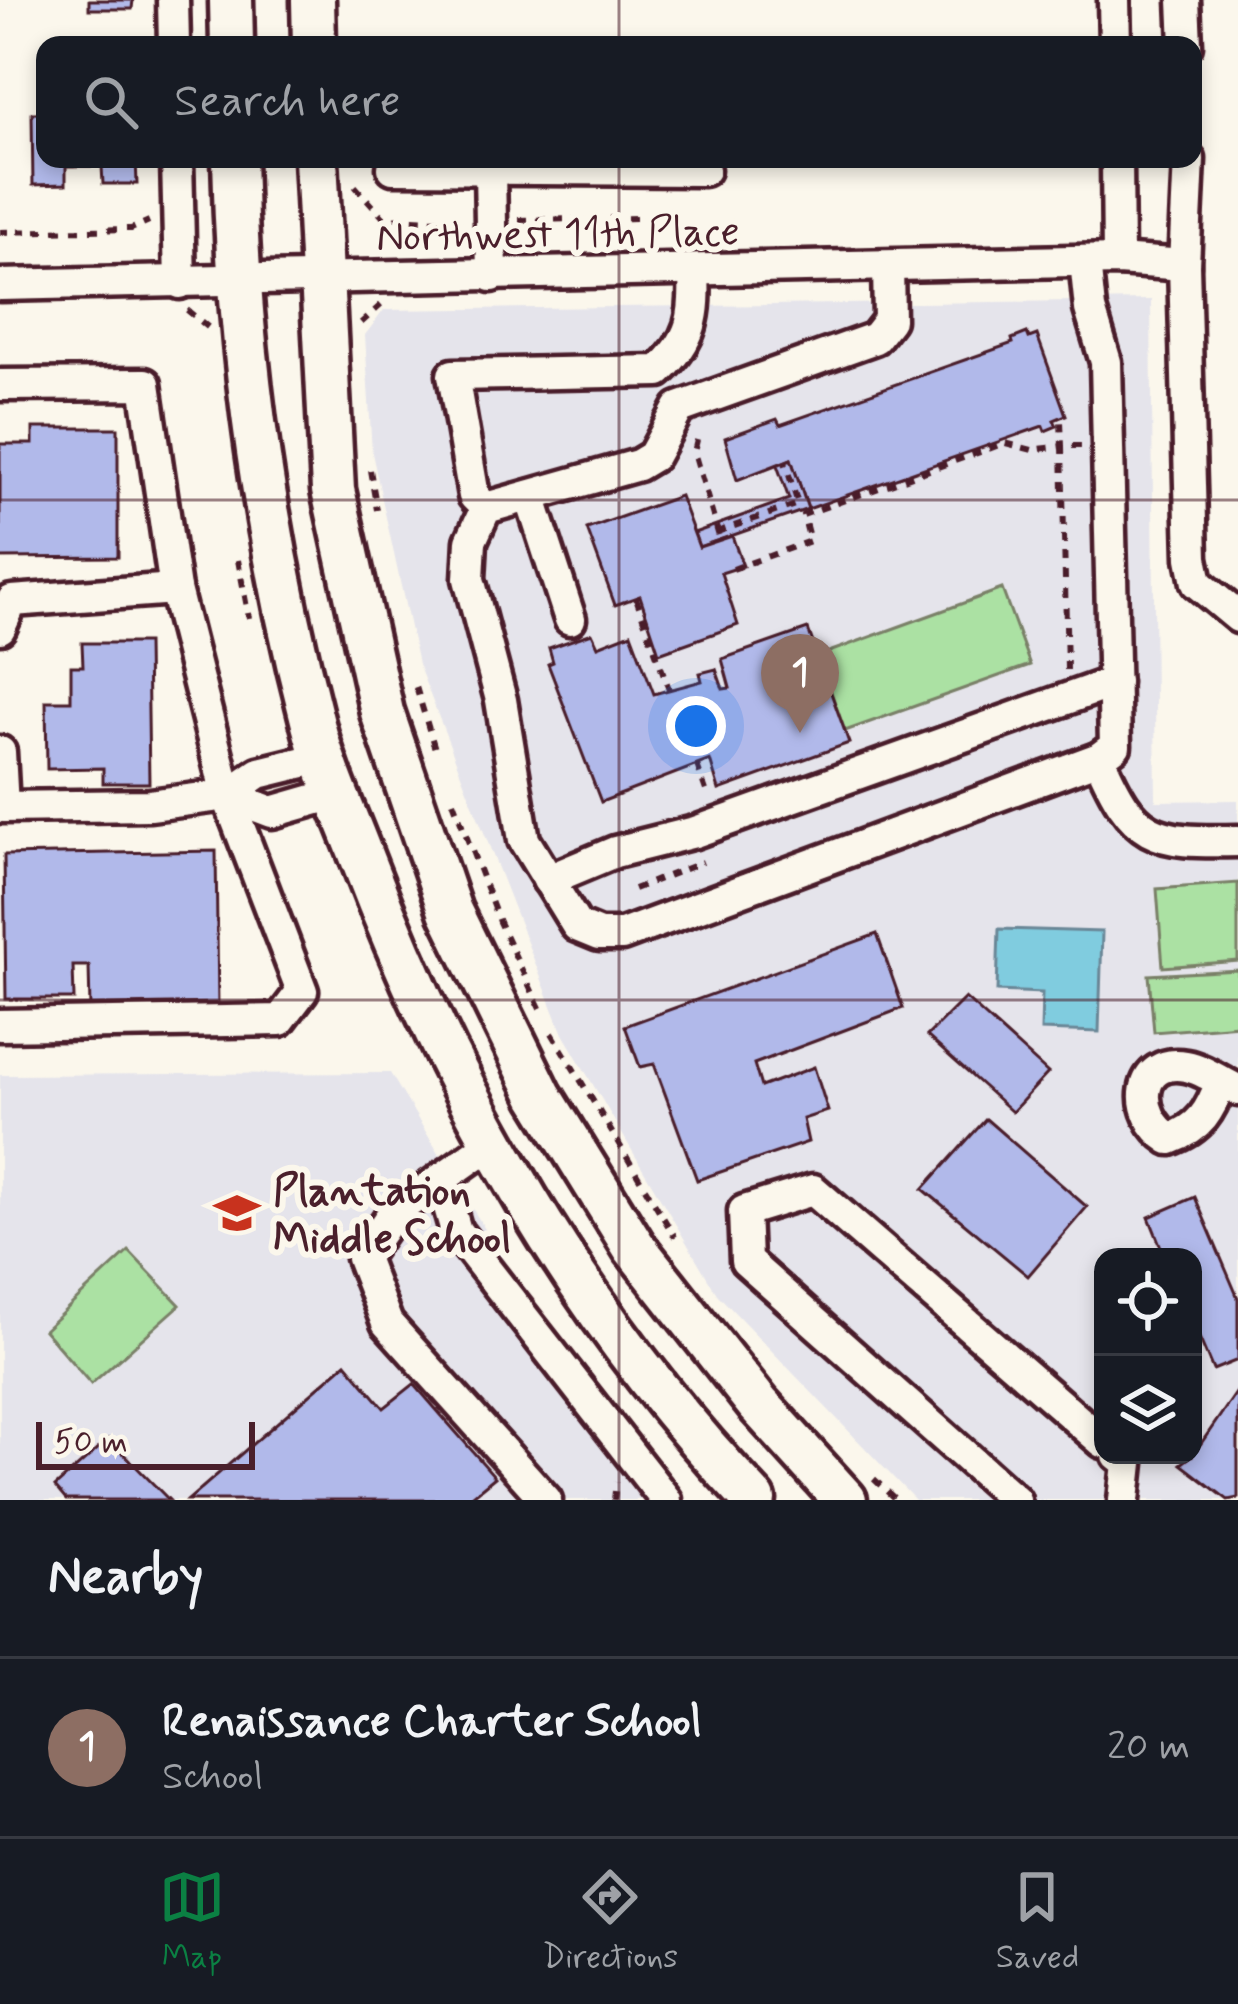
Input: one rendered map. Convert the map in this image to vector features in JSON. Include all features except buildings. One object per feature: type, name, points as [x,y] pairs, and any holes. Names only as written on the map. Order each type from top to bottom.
[{"type":"highway","points":[[231,0],[232,36]]},
{"type":"highway","points":[[313,0],[314,36]]},
{"type":"highway","points":[[234,168],[237,282],[262,497],[331,775],[394,941],[492,1143],[582,1289],[716,1460],[754,1500]]},
{"type":"highway","points":[[316,168],[333,490],[382,712],[450,911],[548,1109],[634,1247],[758,1404],[844,1500]]},
{"type":"highway","points":[[492,1143],[548,1109]]},
{"type":"street","points":[[173,0],[174,36]]},
{"type":"street","points":[[1114,0],[1115,36]]},
{"type":"street","points":[[1184,0],[1186,36]]},
{"type":"street","points":[[177,168],[180,283]]},
{"type":"street","points":[[393,168],[704,170]]},
{"type":"street","points":[[1117,168],[1118,260]]},
{"type":"street","points":[[1189,168],[1184,265],[1192,558],[1197,583],[1238,617]]},
{"type":"street","points":[[490,170],[492,276]]},
{"type":"street","name":"Northwest 11th Place","points":[[0,285],[1118,260],[1184,265]]},
{"type":"street","points":[[486,508],[471,542],[469,579],[501,700],[524,840],[577,926],[599,935],[622,935],[1099,758],[1115,746],[1106,362],[1090,309],[1085,261]]},
{"type":"street","points":[[486,508],[653,457],[691,419],[875,338],[889,320],[888,266]]},
{"type":"street","points":[[486,508],[475,496],[453,375],[659,371],[682,350],[697,318],[694,271]]},
{"type":"street","points":[[659,371],[691,419]]},
{"type":"street","points":[[0,385],[145,384],[175,590],[226,795],[302,991],[280,1020],[0,1025]]},
{"type":"street","points":[[530,496],[570,619]]},
{"type":"street","points":[[0,628],[12,601],[175,590]]},
{"type":"street","points":[[548,880],[615,852],[695,832],[1114,682]]},
{"type":"street","points":[[0,752],[3,807],[150,806],[226,795],[259,773],[331,775]]},
{"type":"street","points":[[1099,758],[1124,812],[1148,835],[1178,842],[1238,841]]},
{"type":"street","points":[[492,1143],[393,1213],[362,1258],[387,1323],[547,1500]]},
{"type":"street","points":[[441,1178],[456,1232],[666,1500]]},
{"type":"street","points":[[1016,1500],[746,1261],[744,1211],[813,1190],[1094,1434]]},
{"type":"street","points":[[1124,1500],[1127,1464]]},
{"type":"path","points":[[0,232],[131,229],[152,219],[158,208],[178,208]]},
{"type":"path","points":[[691,419],[694,452],[718,536],[798,503],[784,462]]},
{"type":"path","points":[[1061,421],[1067,677]]},
{"type":"path","points":[[733,568],[810,541],[802,515],[1005,443],[1032,450],[1108,445]]},
{"type":"path","points":[[636,598],[668,689]]},
{"type":"path","points":[[698,765],[710,802]]},
{"type":"path","points":[[634,889],[721,856]]},
{"type":"shaded area","points":[[1151,300],[1156,801],[1238,800],[1238,1500],[915,1500],[717,1294],[563,1034],[418,664],[372,453],[365,335],[384,310]]},
{"type":"shaded area","name":"Plantation Middle School","points":[[390,1073],[559,1351],[684,1500],[0,1500],[0,1075]]},
{"type":"green space","points":[[1002,589],[1030,665],[845,731],[818,656]]},
{"type":"green space","points":[[1238,883],[1238,961],[1163,967],[1157,889]]},
{"type":"green space","points":[[1238,970],[1238,1025],[1154,1032],[1149,975]]},
{"type":"green space","points":[[129,1251],[180,1305],[91,1384],[44,1330]]},
{"type":"water","points":[[999,929],[1102,932],[1099,1032],[1041,1030],[1042,993],[997,991]]},
{"type":"place","name":"Renaissance Charter School","points":[[800,733]]},
{"type":"place","name":"Plantation Middle School","points":[[237,1213]]}]
